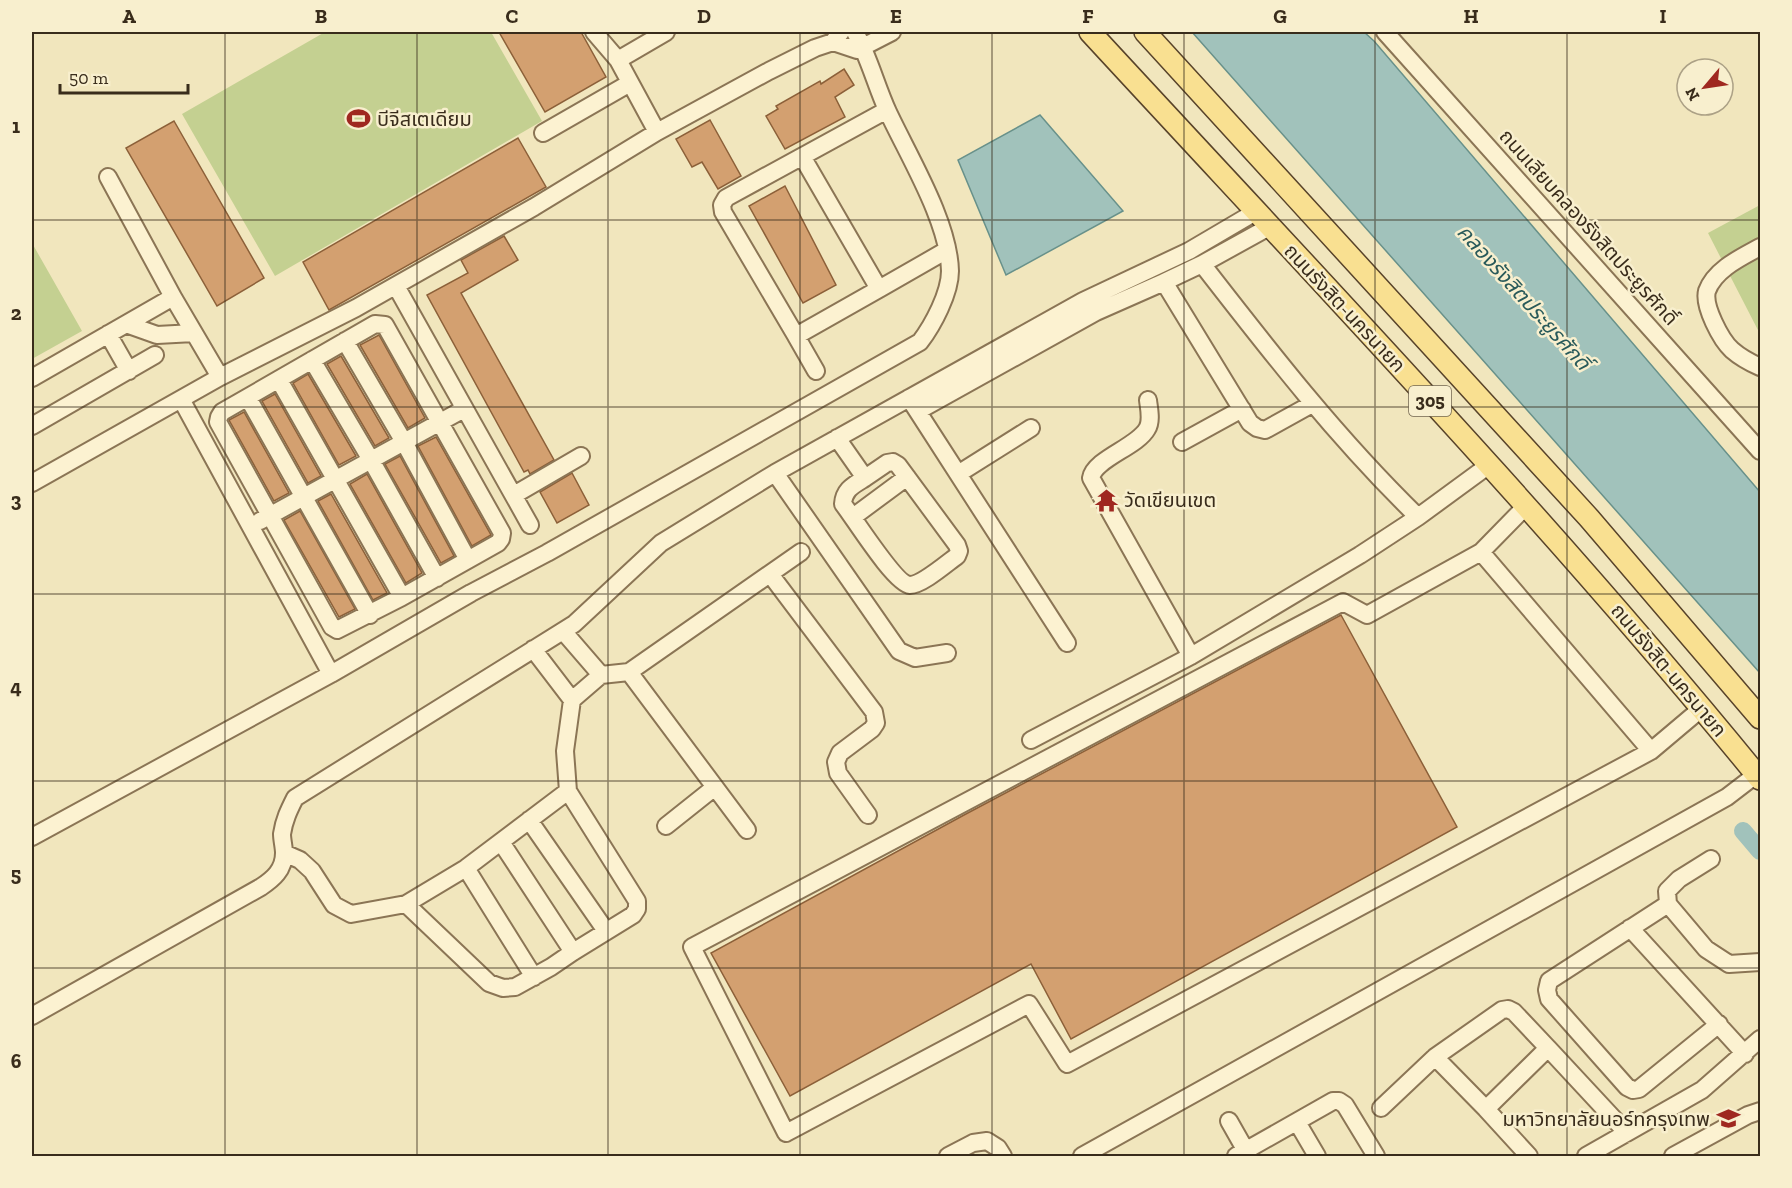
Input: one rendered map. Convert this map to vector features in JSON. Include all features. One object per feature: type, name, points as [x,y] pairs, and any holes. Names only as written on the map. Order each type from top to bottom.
[{"type":"main road","name":"ถนนรังสิต-นครนายก","points":[[1090,32],[1526,506],[1759,776]]},
{"type":"main road","name":"ถนนรังสิต-นครนายก","points":[[1145,32],[1597,526],[1761,718]]},
{"type":"street","points":[[594,32],[618,60],[657,132]]},
{"type":"street","points":[[618,60],[666,32]]},
{"type":"street","points":[[32,837],[331,674],[920,342],[933,326],[940,308],[950,272],[947,250],[939,220],[887,110],[864,48],[855,32]]},
{"type":"street","points":[[32,483],[220,377],[396,286],[534,207],[657,132],[769,71],[837,37],[857,50],[892,32]]},
{"type":"street","name":"ถนนเลียบคลองรังสิตประยูรศักดิ์","points":[[1385,32],[1761,451]]},
{"type":"street","points":[[543,133],[630,82]]},
{"type":"street","points":[[816,371],[723,212],[722,205],[726,198],[887,110]]},
{"type":"street","points":[[802,158],[879,289]]},
{"type":"street","points":[[108,177],[173,297],[220,377]]},
{"type":"street","points":[[32,1016],[274,878],[282,866],[285,816],[295,798],[574,624],[661,543],[837,438],[913,405],[1096,312],[1202,264],[1263,219]]},
{"type":"street","points":[[913,405],[1083,302],[1210,240],[1263,219]]},
{"type":"street","points":[[1761,247],[1736,260],[1718,274],[1707,292],[1708,309],[1731,349],[1761,367]]},
{"type":"street","points":[[796,336],[947,250]]},
{"type":"street","points":[[1202,264],[1312,404],[1375,475],[1418,517]]},
{"type":"street","points":[[1164,282],[1242,410],[1257,428],[1265,430],[1312,404]]},
{"type":"street","points":[[396,286],[531,525]]},
{"type":"street","points":[[32,378],[173,297]]},
{"type":"street","points":[[126,324],[157,335],[194,333]]},
{"type":"street","points":[[375,324],[385,325],[502,533],[498,543],[370,615],[337,630],[332,627],[218,422],[222,412],[345,341],[375,324]]},
{"type":"street","points":[[108,334],[129,370]]},
{"type":"street","points":[[345,341],[404,442],[468,560]]},
{"type":"street","points":[[32,426],[155,355]]},
{"type":"street","points":[[312,360],[437,578]]},
{"type":"street","points":[[279,380],[402,597]]},
{"type":"street","points":[[248,398],[370,615]]},
{"type":"street","points":[[181,399],[331,674]]},
{"type":"street","points":[[1148,400],[1150,414],[1148,427],[1141,437],[1095,469],[1091,478],[1191,656]]},
{"type":"street","points":[[913,405],[1067,643]]},
{"type":"street","points":[[251,526],[464,409]]},
{"type":"street","points":[[1182,442],[1242,410]]},
{"type":"street","points":[[958,474],[1030,428]]},
{"type":"street","points":[[207,446],[225,435]]},
{"type":"street","points":[[837,438],[865,478]]},
{"type":"street","points":[[514,495],[581,456]]},
{"type":"street","points":[[893,462],[907,477],[957,545],[959,550],[957,556],[918,584],[909,585],[902,581],[877,552],[843,504],[847,490],[865,478],[887,463],[893,462]]},
{"type":"street","points":[[1031,740],[1191,656],[1360,555],[1418,517],[1489,465]]},
{"type":"street","points":[[775,473],[899,651],[915,658],[947,653]]},
{"type":"street","points":[[853,517],[907,477]]},
{"type":"street","points":[[1526,506],[1481,552],[1367,615],[1343,602],[692,947],[786,1133],[1029,1004],[1067,1064],[1651,751],[1702,708]]},
{"type":"street","points":[[406,904],[489,982],[503,988],[515,987],[534,977],[633,915],[637,909],[637,901],[568,790],[565,751],[572,700],[601,675],[629,672],[801,552]]},
{"type":"street","points":[[1481,552],[1651,751]]},
{"type":"street","points":[[770,574],[874,712],[876,723],[873,729],[840,753],[836,762],[838,773],[868,815]]},
{"type":"street","points":[[297,610],[316,598]]},
{"type":"street","points":[[562,631],[601,675]]},
{"type":"street","points":[[533,650],[572,700]]},
{"type":"street","points":[[629,672],[747,830]]},
{"type":"street","points":[[1082,1156],[1727,797],[1759,776]]},
{"type":"street","points":[[666,826],[715,787]]},
{"type":"street","points":[[284,854],[300,860],[312,871],[334,905],[351,914],[406,904],[466,868],[568,790]]},
{"type":"street","points":[[529,820],[606,931]]},
{"type":"street","points":[[501,842],[573,951]]},
{"type":"street","points":[[1711,859],[1679,879],[1667,891],[1668,904],[1706,949],[1729,964],[1761,962]]},
{"type":"street","points":[[466,868],[534,977]]},
{"type":"street","points":[[1668,904],[1549,981],[1547,990],[1549,999],[1627,1087],[1633,1090],[1639,1089],[1719,1024]]},
{"type":"street","points":[[1630,928],[1745,1054]]},
{"type":"street","points":[[1381,1108],[1435,1057],[1502,1010],[1508,1009],[1514,1012],[1627,1134]]},
{"type":"street","points":[[1586,1156],[1702,1090],[1761,1039]]},
{"type":"street","points":[[1486,1109],[1548,1048]]},
{"type":"street","points":[[1435,1057],[1529,1156]]},
{"type":"street","points":[[1229,1120],[1241,1154],[1333,1101],[1339,1101],[1345,1105],[1376,1156]]},
{"type":"street","points":[[1673,1156],[1748,1115],[1761,1111]]},
{"type":"street","points":[[1297,1122],[1317,1156]]},
{"type":"street","points":[[948,1156],[973,1143],[987,1141],[998,1148],[1003,1156]]},
{"type":"green space","points":[[325,32],[491,32],[542,121],[275,276],[182,114]]},
{"type":"green space","points":[[1760,205],[1760,334],[1708,233]]},
{"type":"green space","points":[[32,243],[82,331],[32,359]]},
{"type":"water","name":"คลองรังสิตประยูรศักดิ์","points":[[1192,32],[1364,32],[1374,41],[1760,492],[1760,673]]},
{"type":"water","points":[[1040,115],[1123,211],[1006,275],[958,160]]},
{"type":"building","points":[[499,32],[581,32],[606,77],[545,112]]},
{"type":"building","points":[[844,69],[854,85],[835,97],[845,117],[785,149],[766,116],[778,109],[776,106],[820,81],[821,84]]},
{"type":"building","points":[[710,120],[741,176],[718,189],[702,162],[692,167],[676,139]]},
{"type":"building","points":[[174,121],[264,278],[217,306],[126,148]]},
{"type":"building","points":[[518,138],[546,187],[329,310],[303,262]]},
{"type":"building","points":[[785,186],[836,285],[803,303],[749,206]]},
{"type":"building","points":[[504,236],[518,260],[461,293],[554,460],[530,474],[528,470],[524,472],[427,295],[468,273],[461,260]]},
{"type":"building","points":[[379,335],[425,418],[408,428],[360,345]]},
{"type":"building","points":[[341,356],[389,438],[375,446],[327,364]]},
{"type":"building","points":[[308,374],[356,456],[339,465],[293,383]]},
{"type":"building","points":[[275,394],[321,476],[308,483],[262,401]]},
{"type":"building","points":[[244,412],[289,493],[274,501],[229,420]]},
{"type":"building","points":[[436,437],[491,535],[472,546],[418,446]]},
{"type":"building","points":[[400,456],[454,556],[441,563],[385,464]]},
{"type":"building","points":[[572,473],[589,505],[557,523],[540,492]]},
{"type":"building","points":[[367,474],[422,573],[406,583],[350,484]]},
{"type":"building","points":[[331,494],[387,593],[373,600],[318,501]]},
{"type":"building","points":[[300,511],[355,609],[339,617],[284,520]]},
{"type":"building","points":[[1341,615],[1457,827],[1071,1039],[1031,964],[790,1096],[711,953],[964,815]]},
{"type":"waterway","points":[[1743,831],[1760,851]]},
{"type":"place","name":"บีจีสเตเดียม","points":[[359,119]]},
{"type":"place","name":"วัดเขียนเขต","points":[[1106,500]]},
{"type":"place","name":"มหาวิทยาลัยนอร์ทกรุงเทพ","points":[[1728,1119]]}]
